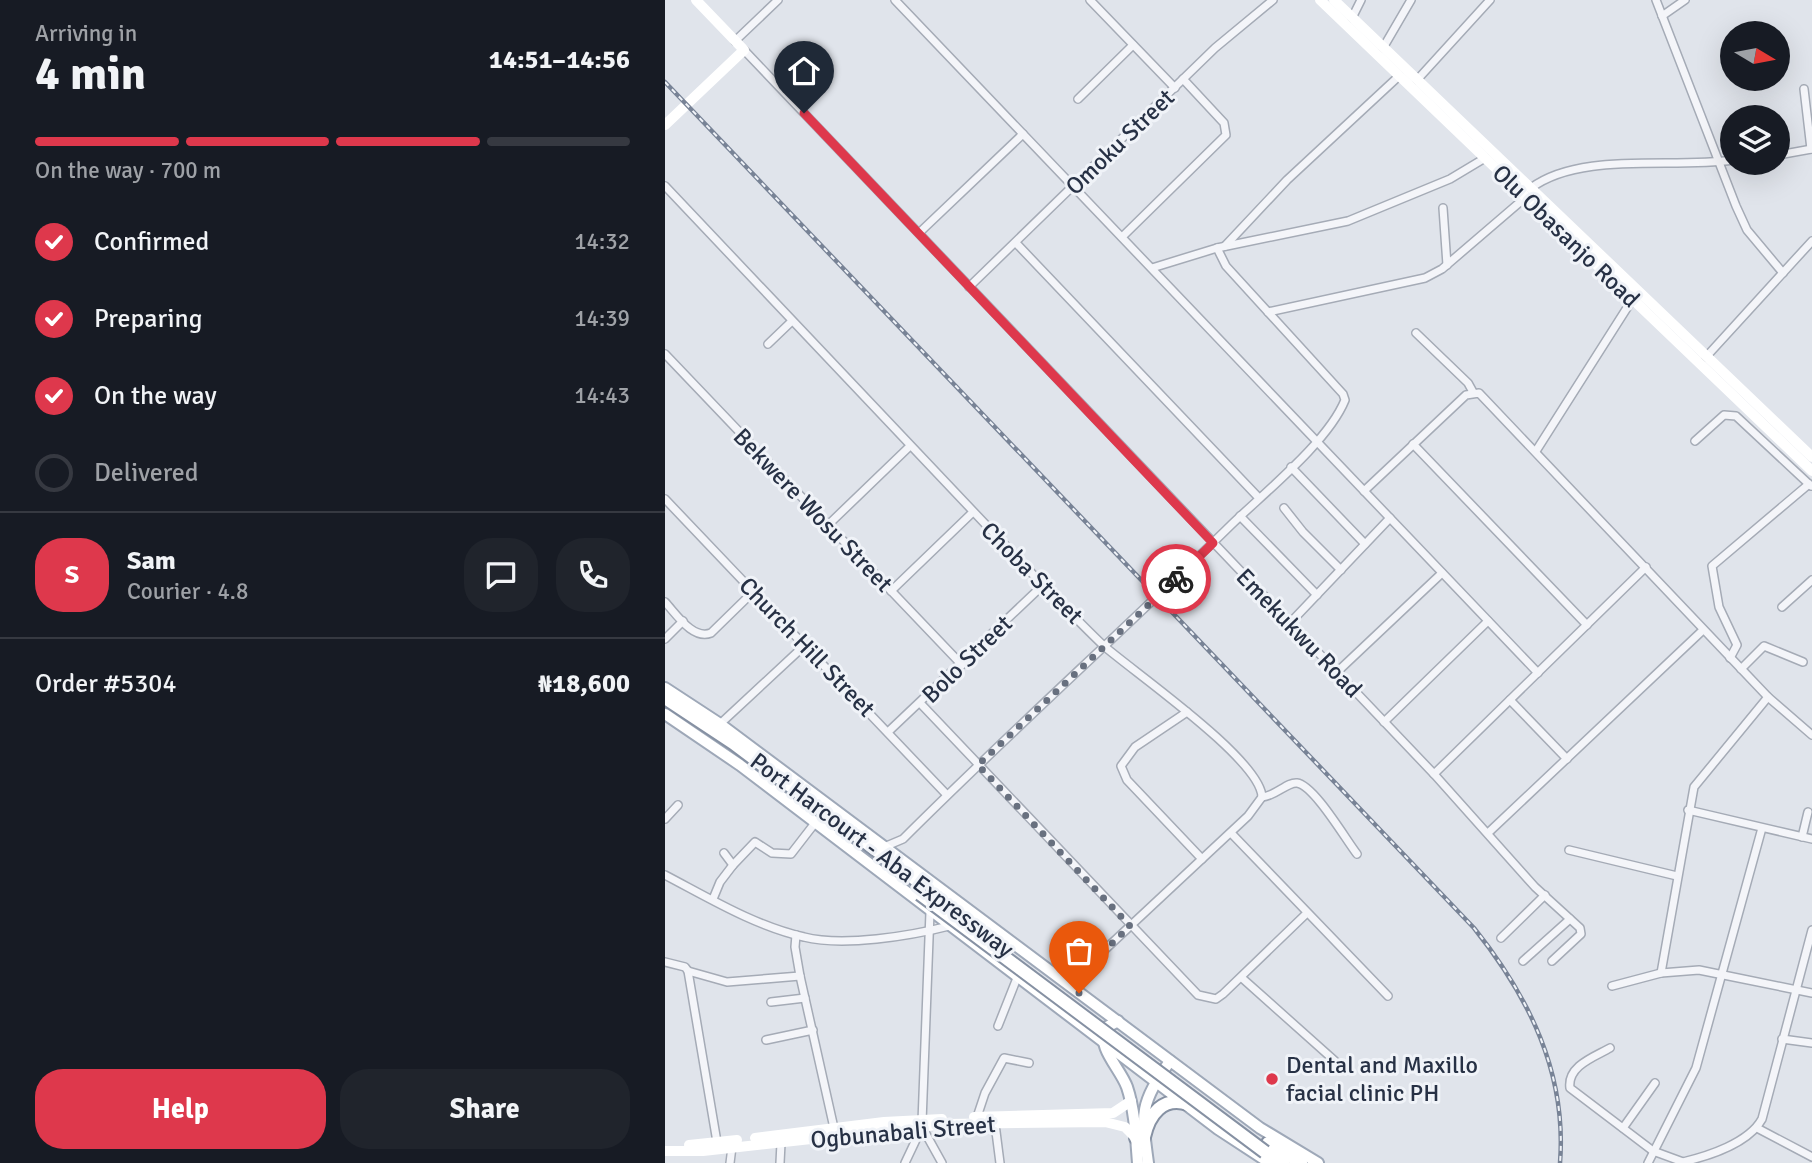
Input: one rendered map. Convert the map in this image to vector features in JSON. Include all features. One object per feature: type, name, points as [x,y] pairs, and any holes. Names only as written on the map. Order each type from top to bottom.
[{"type":"highway","name":"Port Harcourt - Aba Expressway","points":[[665,698],[733,743],[922,890],[1283,1163]]},
{"type":"highway","name":"Port Harcourt - Aba Expressway","points":[[665,707],[922,890]]},
{"type":"highway","points":[[1140,1137],[1157,1110],[1172,1101],[1188,1104]]},
{"type":"highway","name":"Port Harcourt - Aba Expressway","points":[[1268,1153],[1301,1163]]},
{"type":"main road","name":"Emekukwu Road","points":[[696,0],[744,50]]},
{"type":"main road","name":"Olu Obasanjo Road","points":[[1320,0],[1485,158],[1528,193],[1812,457]]},
{"type":"main road","name":"Olu Obasanjo Road","points":[[1334,0],[1417,80],[1632,300],[1812,471]]},
{"type":"main road","points":[[665,125],[744,50]]},
{"type":"main road","points":[[665,688],[720,724],[1266,1133],[1318,1163]]},
{"type":"main road","points":[[665,714],[815,823],[1156,1081],[1268,1153]]},
{"type":"main road","points":[[1118,1021],[1105,1028],[1103,1042],[1122,1075],[1147,1163]]},
{"type":"main road","points":[[1138,1163],[1144,1109],[1156,1081],[1170,1061]]},
{"type":"main road","points":[[1113,1114],[1131,1101]]},
{"type":"main road","name":"Ogbunabali Street","points":[[665,1148],[781,1143],[977,1117],[1113,1114],[1134,1123]]},
{"type":"main road","name":"Ogbunabali Street","points":[[665,1148],[834,1128],[922,1123],[1105,1122],[1125,1127],[1140,1137]]},
{"type":"street","points":[[735,41],[778,0]]},
{"type":"street","points":[[895,0],[1538,673]]},
{"type":"street","points":[[1090,0],[1175,88]]},
{"type":"street","name":"Omoku Street","points":[[969,287],[1183,79],[1273,0]]},
{"type":"street","points":[[1352,18],[1361,0]]},
{"type":"street","points":[[1383,48],[1411,0]]},
{"type":"street","points":[[1417,80],[1490,0]]},
{"type":"street","points":[[1657,0],[1717,162],[1747,230],[1783,273]]},
{"type":"street","points":[[1662,16],[1685,0]]},
{"type":"street","points":[[1078,99],[1133,45]]},
{"type":"street","name":"Emekukwu Road","points":[[744,50],[1570,919]]},
{"type":"street","points":[[1221,247],[1287,180],[1399,76]]},
{"type":"street","points":[[1122,237],[1226,135],[1224,122],[1183,79]]},
{"type":"street","points":[[1790,153],[1812,149],[1804,89]]},
{"type":"street","points":[[919,233],[1023,134]]},
{"type":"street","points":[[1151,268],[1221,247],[1348,221],[1450,179],[1485,158]]},
{"type":"street","points":[[1268,312],[1425,278],[1447,265],[1552,175],[1589,167],[1720,162]]},
{"type":"street","name":"Choba Street","points":[[665,186],[1043,585],[1105,646],[1187,712],[1247,768],[1260,786],[1262,797]]},
{"type":"street","points":[[1443,208],[1447,265]]},
{"type":"street","points":[[1706,357],[1812,241]]},
{"type":"street","points":[[1016,243],[1259,498]]},
{"type":"street","points":[[884,847],[903,839],[1213,543],[1317,441],[1342,409],[1345,396],[1226,266],[1221,247]]},
{"type":"street","points":[[1536,451],[1632,300]]},
{"type":"street","points":[[768,344],[792,321]]},
{"type":"street","points":[[1416,333],[1468,383],[1473,392],[1486,398],[1768,697],[1812,735]]},
{"type":"street","name":"Bekwere Wosu Street","points":[[665,354],[962,665]]},
{"type":"street","points":[[1364,491],[1473,392]]},
{"type":"street","points":[[1695,441],[1724,415],[1736,416],[1811,485],[1712,566],[1719,607],[1737,645],[1730,658]]},
{"type":"street","points":[[1413,444],[1587,625]]},
{"type":"street","points":[[828,525],[910,446]]},
{"type":"street","points":[[1291,467],[1365,544]]},
{"type":"street","name":"Church Hill Street","points":[[665,499],[947,795]]},
{"type":"street","points":[[1284,508],[1303,532],[1341,570]]},
{"type":"street","points":[[891,591],[973,512]]},
{"type":"street","points":[[1240,516],[1317,595]]},
{"type":"street","points":[[1289,625],[1390,518]]},
{"type":"street","points":[[1434,774],[1646,567]]},
{"type":"street","points":[[1336,673],[1442,573]]},
{"type":"street","points":[[1782,607],[1812,580]]},
{"type":"street","name":"Bolo Street","points":[[888,732],[921,704],[1043,585]]},
{"type":"street","points":[[665,602],[696,634],[703,636],[711,633],[754,591]]},
{"type":"street","points":[[665,639],[683,621]]},
{"type":"street","points":[[1384,722],[1488,621]]},
{"type":"street","points":[[1489,833],[1703,629]]},
{"type":"street","points":[[720,724],[805,645]]},
{"type":"street","points":[[1741,669],[1764,646],[1803,662]]},
{"type":"street","points":[[1661,973],[1688,810],[1699,778],[1768,697]]},
{"type":"street","points":[[1510,700],[1567,759]]},
{"type":"street","points":[[921,704],[1198,995],[1216,999],[1242,978],[1307,913]]},
{"type":"street","points":[[1187,712],[1135,747],[1121,766],[1127,780],[1202,859]]},
{"type":"street","points":[[1062,980],[1083,971],[1231,833],[1262,797],[1275,795],[1291,784],[1301,784],[1316,798],[1357,855]]},
{"type":"street","points":[[665,818],[678,805]]},
{"type":"street","points":[[1688,810],[1812,839]]},
{"type":"street","points":[[1802,836],[1808,813]]},
{"type":"street","points":[[713,900],[720,882],[733,864],[755,842],[772,853],[790,854],[815,823]]},
{"type":"street","points":[[1648,1163],[1696,1068],[1720,972],[1762,828]]},
{"type":"street","points":[[1231,833],[1388,996]]},
{"type":"street","points":[[899,858],[903,839]]},
{"type":"street","points":[[1569,850],[1677,876]]},
{"type":"street","points":[[724,853],[733,864]]},
{"type":"street","points":[[665,875],[713,900],[796,935],[849,940],[930,931],[949,926]]},
{"type":"street","points":[[1500,938],[1545,895]]},
{"type":"street","points":[[905,1163],[922,1123],[930,912]]},
{"type":"street","points":[[1523,961],[1570,919],[1581,930],[1581,934],[1552,961]]},
{"type":"street","points":[[1610,1048],[1575,1069],[1569,1083],[1574,1092],[1653,1151],[1683,1162],[1745,1137],[1757,1128],[1812,930]]},
{"type":"street","points":[[796,935],[795,947],[800,976],[834,1128]]},
{"type":"street","points":[[665,962],[727,982],[800,976]]},
{"type":"street","points":[[1612,986],[1661,973],[1699,970],[1720,972],[1812,993]]},
{"type":"street","points":[[688,971],[717,1142]]},
{"type":"street","points":[[1079,993],[1083,971]]},
{"type":"street","points":[[998,1026],[1017,978]]},
{"type":"street","points":[[1242,978],[1335,1061]]},
{"type":"street","points":[[771,1002],[805,998]]},
{"type":"street","points":[[766,1040],[813,1030]]},
{"type":"street","points":[[1782,1039],[1812,1043]]},
{"type":"street","points":[[977,1117],[985,1093],[1004,1058],[1029,1063]]},
{"type":"street","points":[[1623,1128],[1655,1083]]},
{"type":"street","points":[[922,1123],[942,1163]]},
{"type":"street","points":[[995,1124],[1000,1163]]},
{"type":"street","points":[[1757,1128],[1812,1157]]},
{"type":"street","points":[[780,1163],[781,1143]]},
{"type":"street","points":[[730,1163],[732,1147]]},
{"type":"railway","points":[[665,82],[1474,928],[1512,981],[1540,1038],[1557,1098],[1561,1130],[1560,1163]]},
{"type":"way so far","points":[[1079,993],[1083,971],[1130,926],[978,765],[1176,579]]},
{"type":"place","name":"Dental and Maxillo facial clinic PH","points":[[1272,1079]]},
{"type":"route","points":[[804,113],[1213,543],[1176,579]]}]
